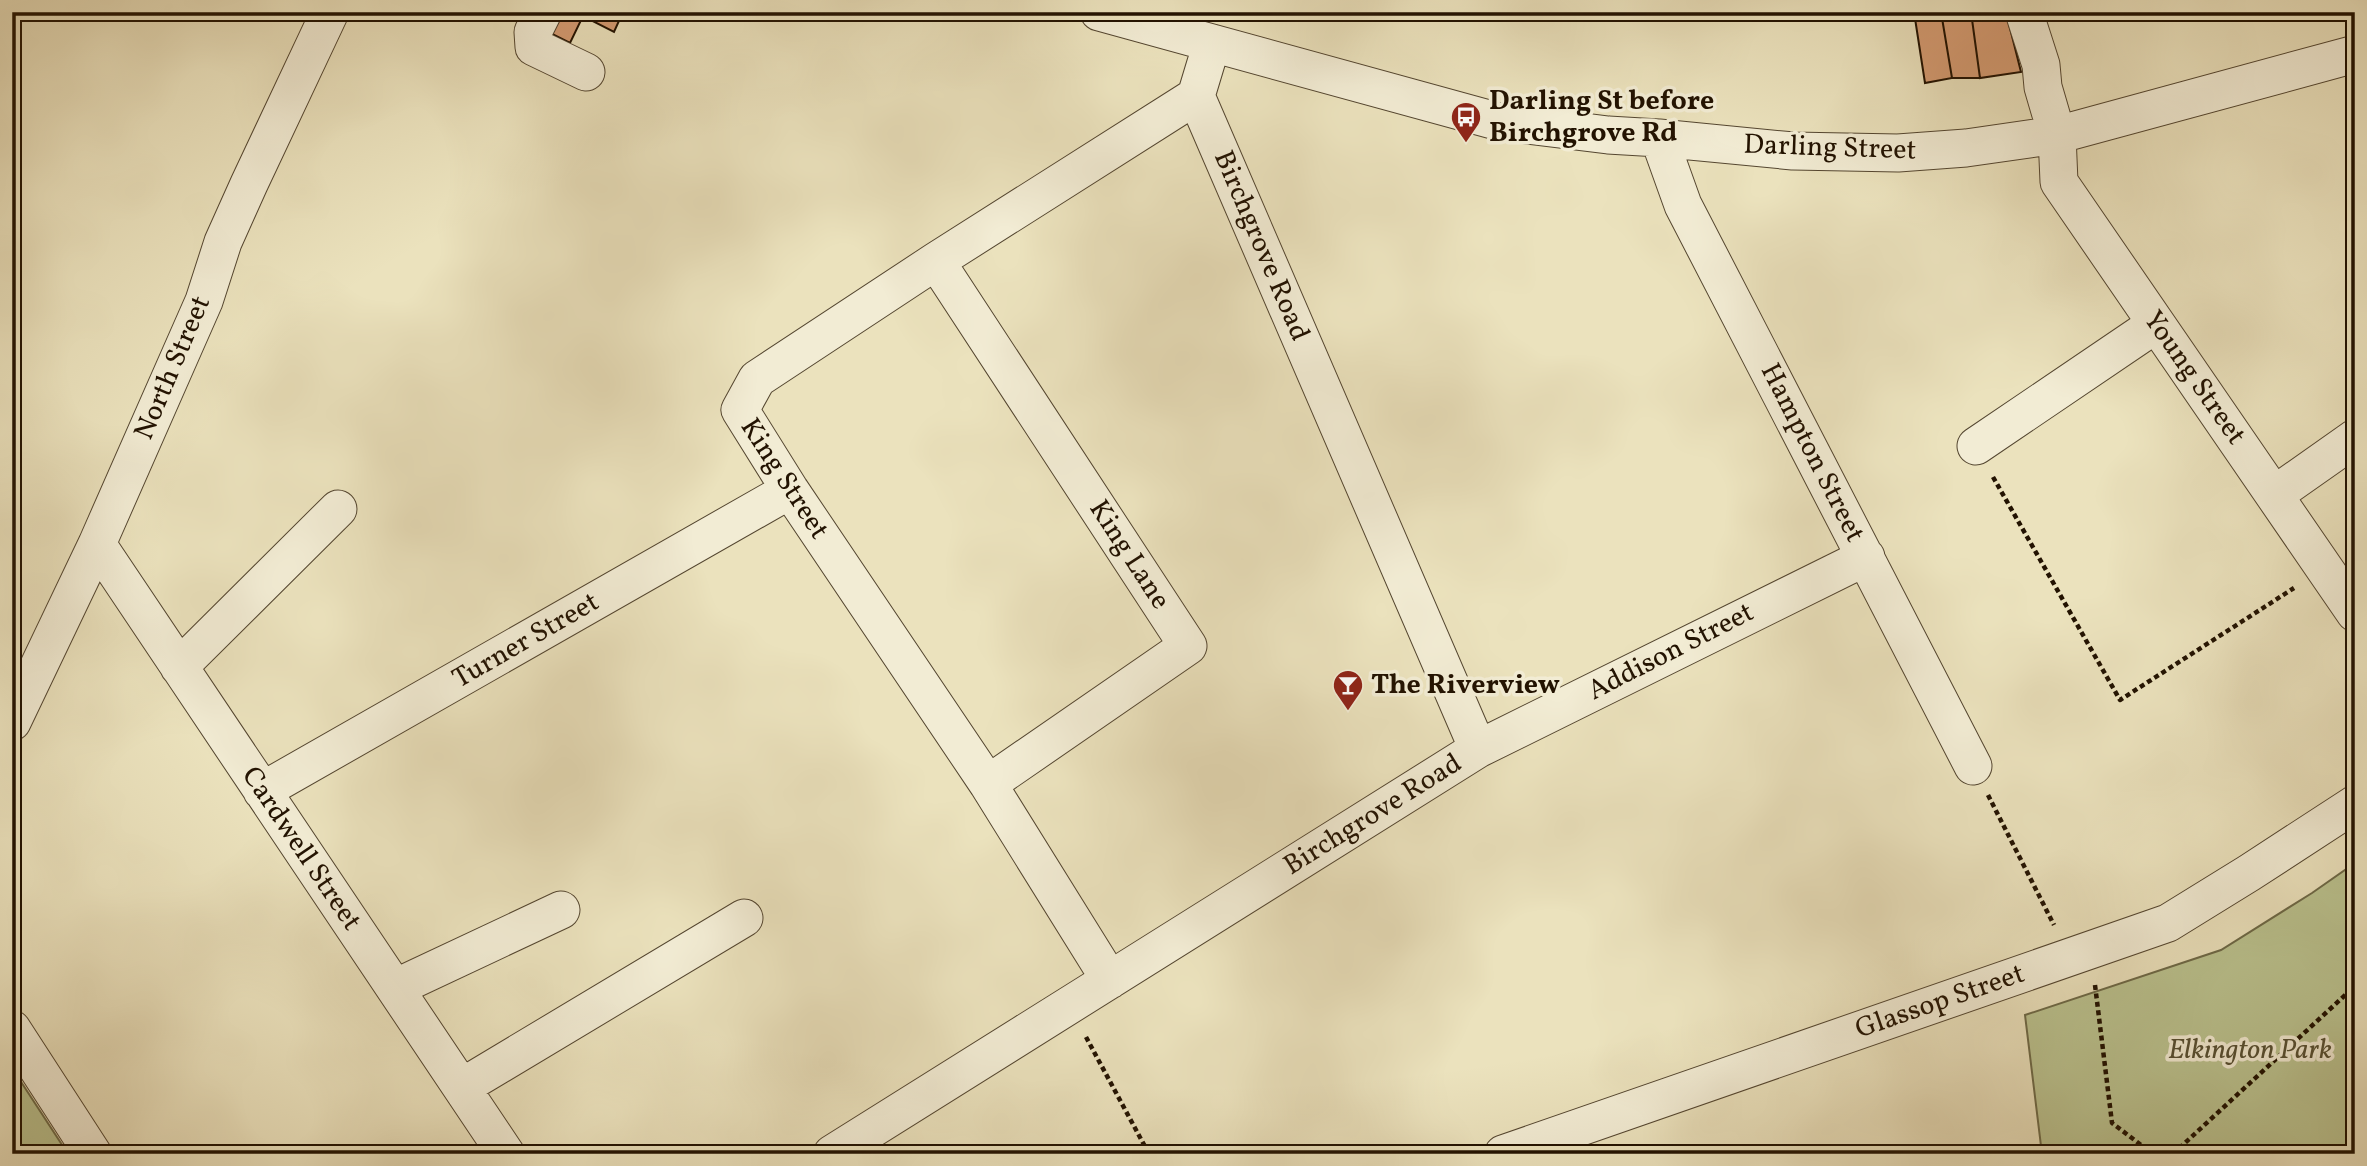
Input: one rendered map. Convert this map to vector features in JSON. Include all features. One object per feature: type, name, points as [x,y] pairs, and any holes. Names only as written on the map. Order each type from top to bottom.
[{"type":"street","name":"North Street","points":[[12,722],[97,544],[204,300],[223,242],[330,12]]},
{"type":"street","points":[[543,12],[533,32],[534,47],[586,72]]},
{"type":"street","name":"Darling Street","points":[[1099,12],[1496,121],[1608,135],[1793,151],[1898,153],[1966,148],[2057,135],[2355,54]]},
{"type":"street","name":"Young Street","points":[[2024,12],[2057,135],[2059,182],[2355,613]]},
{"type":"street","points":[[1196,96],[1212,43]]},
{"type":"street","name":"King Street","points":[[1110,980],[988,784],[790,491],[740,410],[757,379],[936,261],[1196,96]]},
{"type":"street","name":"Birchgrove Road","points":[[856,1148],[1069,1005],[1478,749],[1196,96]]},
{"type":"street","name":"Hampton Street","points":[[1659,138],[1683,205],[1973,766]]},
{"type":"street","name":"King Lane","points":[[936,261],[1188,646],[988,784]]},
{"type":"street","points":[[1976,446],[2156,324]]},
{"type":"street","points":[[2274,495],[2355,438]]},
{"type":"street","name":"Turner Street","points":[[262,791],[790,491]]},
{"type":"street","points":[[179,667],[338,509]]},
{"type":"street","name":"Cardwell Street","points":[[97,544],[506,1154]]},
{"type":"street","name":"Addison Street","points":[[1478,749],[1866,557]]},
{"type":"street","name":"Glassop Street","points":[[1503,1154],[2168,923],[2355,804]]},
{"type":"street","points":[[395,988],[561,910]]},
{"type":"street","points":[[461,1087],[744,918]]},
{"type":"street","points":[[12,1029],[93,1154]]},
{"type":"path","points":[[1976,446],[2120,700],[2324,568]]},
{"type":"path","points":[[1973,766],[2080,953],[2112,1123],[2152,1154]]},
{"type":"path","points":[[2173,1154],[2355,986]]},
{"type":"path","points":[[1069,1005],[1149,1154]]},
{"type":"green space","name":"Elkington Park","points":[[2355,863],[2355,1154],[2042,1154],[2025,1015],[2221,950]]},
{"type":"green space","points":[[12,1068],[68,1154],[12,1154]]},
{"type":"building","points":[[552,12],[623,12],[614,32],[583,16],[570,43],[544,30]]},
{"type":"building","points":[[1914,12],[1941,12],[1952,78],[1925,83]]},
{"type":"building","points":[[1941,12],[1971,12],[1980,78],[1952,78]]},
{"type":"building","points":[[1971,12],[2006,12],[2021,72],[1980,78]]},
{"type":"place","name":"Darling St before Birchgrove Rd","points":[[1466,144]]},
{"type":"place","name":"The Riverview","points":[[1348,712]]}]
